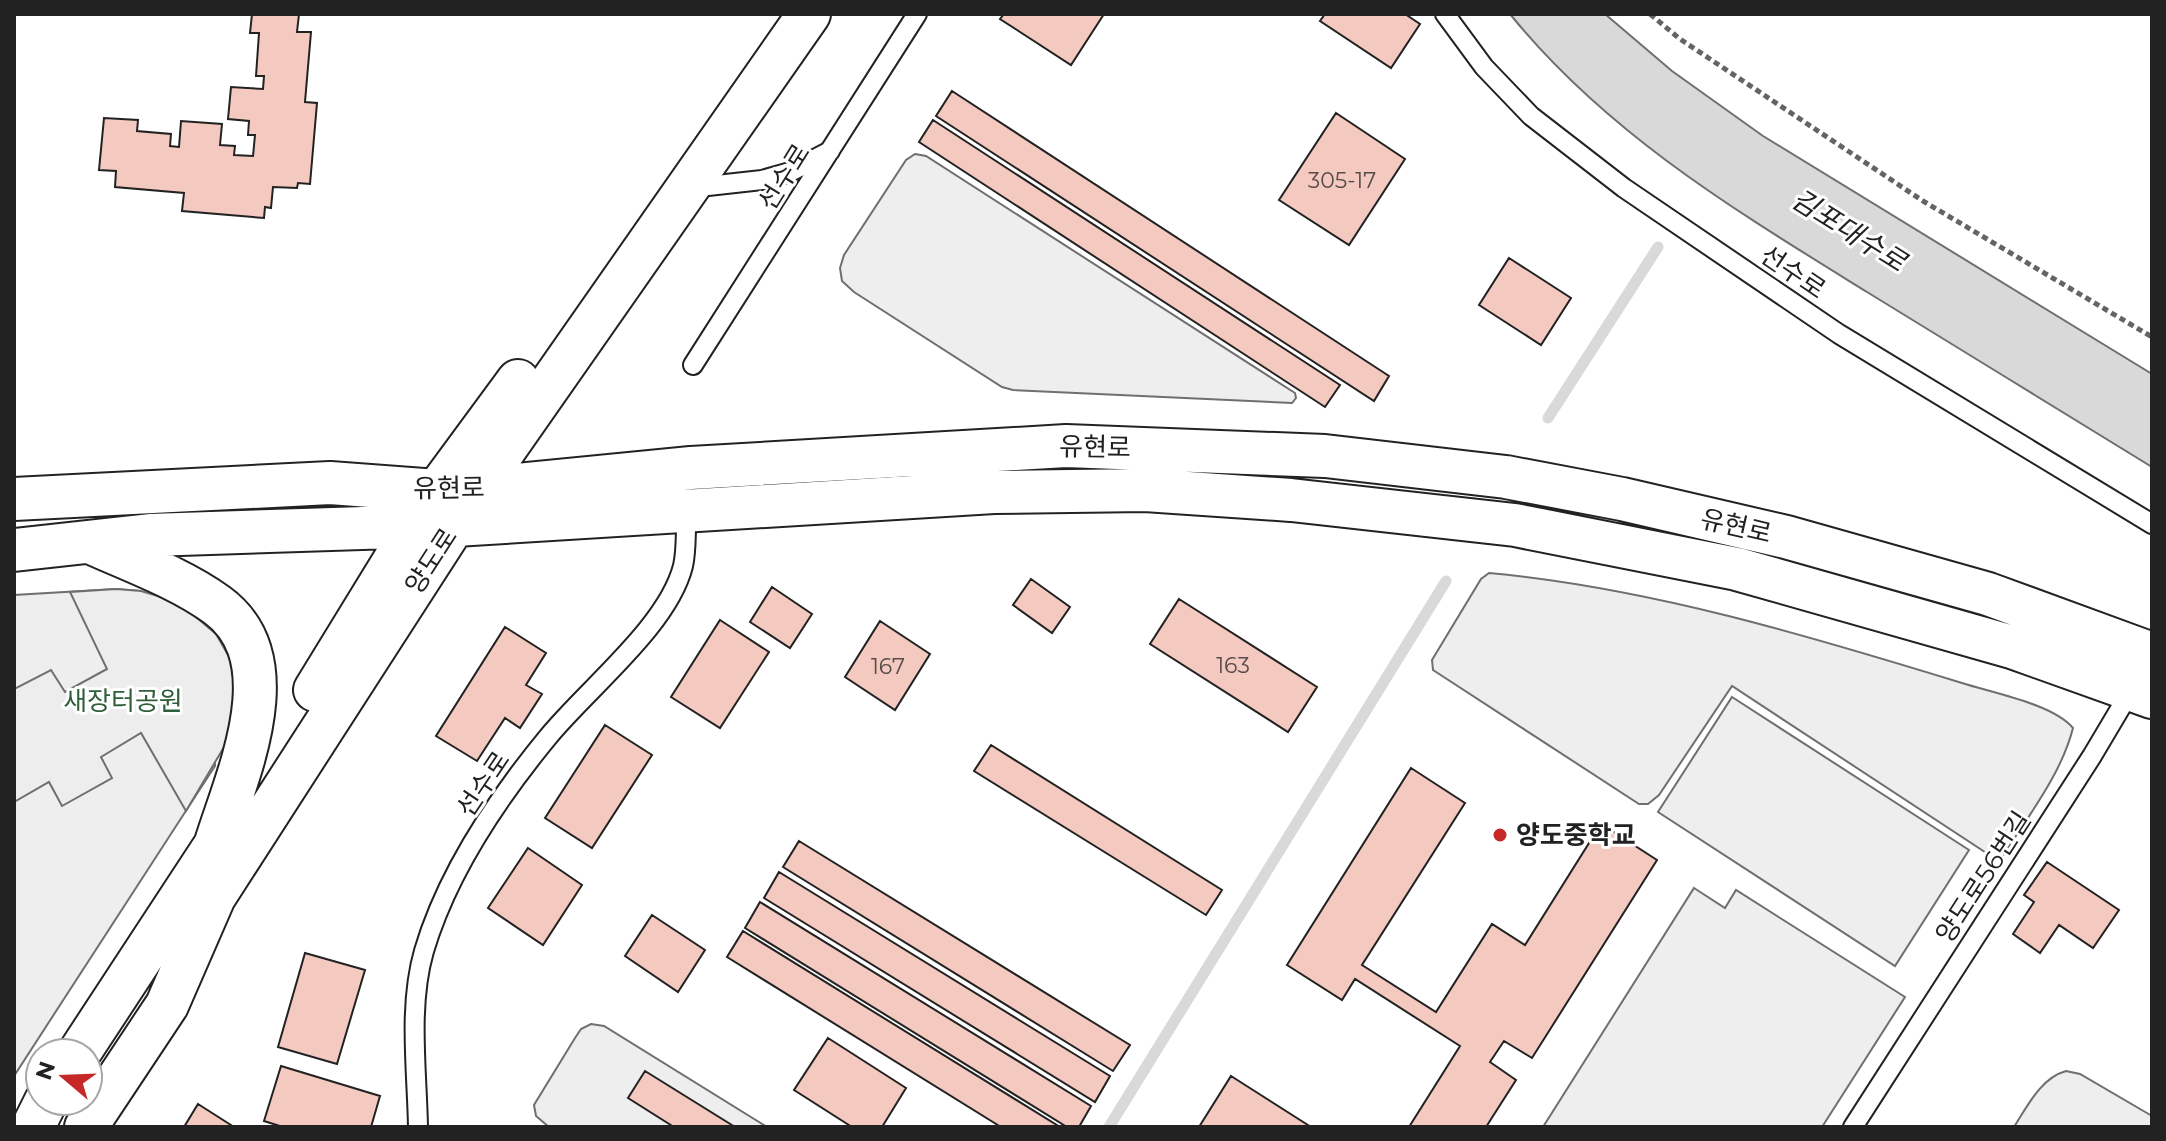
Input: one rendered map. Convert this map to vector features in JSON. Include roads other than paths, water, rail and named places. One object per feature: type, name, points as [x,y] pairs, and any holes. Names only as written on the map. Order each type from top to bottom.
[{"type":"street","name":"양도로","points":[[86,1127],[167,1005],[214,897],[546,343],[782,14]]},
{"type":"street","name":"양도로","points":[[90,1037],[215,846],[446,508],[687,188],[809,14]]},
{"type":"street","name":"유현로","points":[[14,550],[446,508],[707,467],[1066,446],[1325,456],[1506,477],[1622,499],[1786,537],[1988,594],[2145,680]]},
{"type":"street","name":"유현로","points":[[14,499],[330,483],[446,508],[687,512],[994,492],[1084,490],[1145,490],[1291,500],[1515,525],[1737,569],[2012,647],[2145,680]]},
{"type":"street","points":[[90,542],[189,588],[218,606],[235,622],[246,641],[254,663],[252,726],[215,846]]},
{"type":"lane","name":"선수로","points":[[693,365],[917,14]]},
{"type":"lane","name":"선수로","points":[[1445,14],[1484,67],[1531,116],[1613,180],[1839,334],[2152,524]]},
{"type":"lane","points":[[687,188],[762,180],[790,172],[831,150]]},
{"type":"lane","name":"선수로","points":[[418,1127],[417,994],[424,953],[438,914],[460,866],[507,791],[548,737],[623,656],[666,602],[683,567],[687,512]]},
{"type":"lane","name":"양도로56번길","points":[[1853,1127],[2092,756],[2145,680]]},
{"type":"water","name":"김포대수로","points":[[1510,14],[1605,14],[1672,71],[1763,136],[2152,374],[2152,467],[1819,262],[1676,168],[1589,97]]},
{"type":"waterway","points":[[1548,418],[1658,247]]},
{"type":"waterway","points":[[1109,1127],[1446,581]]},
{"type":"place","name":"양도중학교","points":[[1500,835]]},
{"type":"park label","name":"새장터공원","points":[[123,701]]}]
